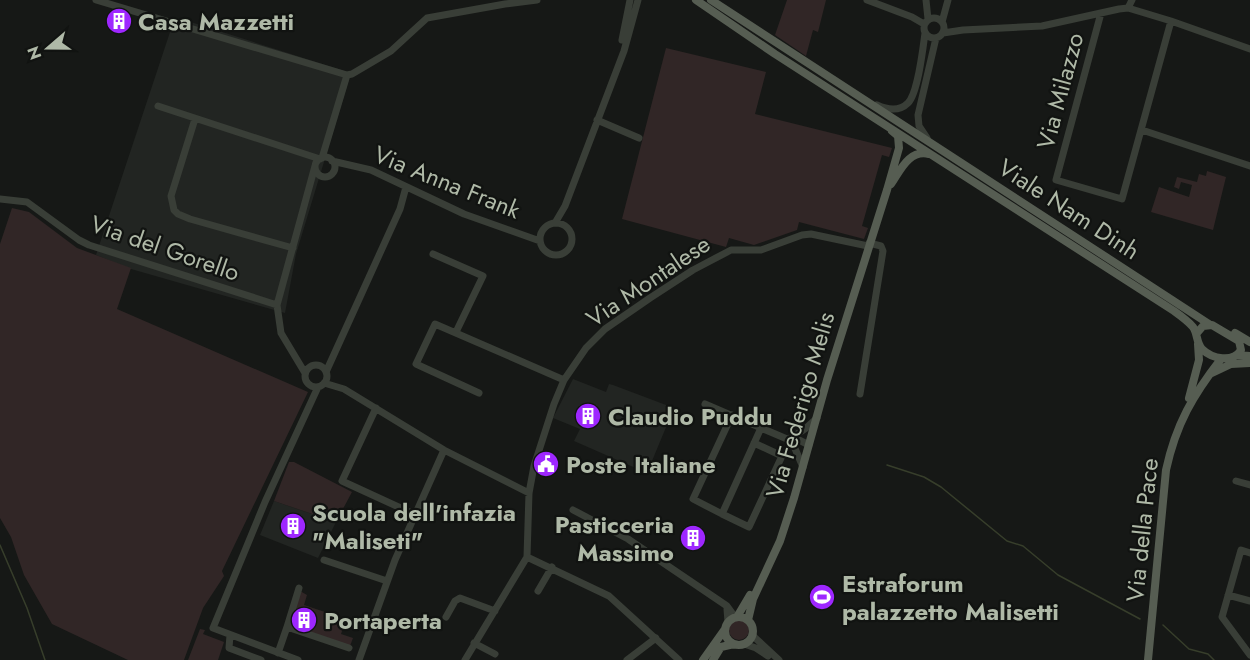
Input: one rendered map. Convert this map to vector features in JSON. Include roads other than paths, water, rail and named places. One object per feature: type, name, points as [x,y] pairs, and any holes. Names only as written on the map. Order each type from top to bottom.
[{"type":"main road","name":"Viale Nam Dinh","points":[[696,0],[1174,311],[1189,323],[1207,352],[1221,359]]},
{"type":"main road","name":"Viale Nam Dinh","points":[[711,0],[1209,324],[1221,328],[1245,343],[1250,349]]},
{"type":"main road","points":[[868,244],[887,190],[899,142],[888,126]]},
{"type":"main road","points":[[887,190],[911,157],[921,153],[936,157]]},
{"type":"main road","name":"Via Federigo Melis","points":[[748,620],[753,599],[780,541],[868,244]]},
{"type":"main road","points":[[1187,408],[1199,360],[1198,338],[1203,326],[1209,324]]},
{"type":"main road","points":[[1237,355],[1245,343]]},
{"type":"main road","points":[[1187,408],[1206,377],[1221,359],[1237,355],[1250,356]]},
{"type":"main road","points":[[1206,377],[1232,364],[1250,363]]},
{"type":"main road","name":"Via della Pace","points":[[1148,660],[1166,470],[1173,440],[1187,408]]},
{"type":"main road","name":"Via Federigo Melis","points":[[703,660],[766,573]]},
{"type":"main road","points":[[713,660],[721,648],[744,644],[752,635],[752,627],[748,620],[732,621],[727,638],[734,644]]},
{"type":"street","points":[[96,0],[347,75],[391,51],[426,18],[537,0]]},
{"type":"street","points":[[566,206],[565,226],[555,223],[566,206],[617,63],[630,0]]},
{"type":"street","points":[[617,63],[624,51],[638,0]]},
{"type":"street","points":[[867,0],[926,21],[934,17],[963,30]]},
{"type":"street","points":[[871,104],[893,110],[909,101],[921,62],[926,0]]},
{"type":"street","points":[[943,33],[942,22],[948,0]]},
{"type":"street","points":[[1128,8],[1132,0]]},
{"type":"street","points":[[933,145],[921,131],[918,119],[936,38],[943,33],[1042,26],[1128,8],[1250,49]]},
{"type":"street","name":"Via Milazzo","points":[[1101,12],[1056,180],[1122,198],[1142,130]]},
{"type":"street","points":[[1172,21],[1142,130],[1250,166]]},
{"type":"street","points":[[925,33],[936,38]]},
{"type":"street","points":[[324,177],[316,172],[347,75]]},
{"type":"street","name":"Via Anna Frank","points":[[158,106],[321,159],[371,170],[493,225],[540,241]]},
{"type":"street","points":[[195,119],[171,196],[174,210],[190,219],[293,248]]},
{"type":"street","points":[[597,120],[639,138]]},
{"type":"street","points":[[321,159],[334,167],[333,173]]},
{"type":"street","points":[[321,159],[308,191],[277,305],[281,333],[305,373],[306,381],[344,389]]},
{"type":"street","name":"Via Anna Frank","points":[[308,191],[314,183],[324,177],[354,167]]},
{"type":"street","points":[[298,660],[287,658],[213,628],[265,502],[318,385],[327,373],[333,354],[400,209],[406,187]]},
{"type":"street","name":"Via del Gorello","points":[[0,199],[27,202],[79,240],[89,244],[277,305]]},
{"type":"street","name":"Via Anna Frank","points":[[555,223],[542,231],[540,241],[549,253],[559,254],[570,245],[569,230],[565,226]]},
{"type":"street","points":[[525,235],[542,231]]},
{"type":"street","name":"Via Montalese","points":[[465,660],[527,557],[529,493],[537,456],[564,380],[582,353],[600,333],[665,288],[730,250],[761,250],[811,234],[868,244]]},
{"type":"street","points":[[860,394],[883,251],[881,246],[868,244]]},
{"type":"street","points":[[433,254],[483,276],[456,332]]},
{"type":"street","points":[[479,393],[416,364],[435,324],[564,380]]},
{"type":"street","points":[[292,353],[313,365],[320,366],[344,389],[444,450],[529,493]]},
{"type":"street","points":[[305,373],[313,365],[333,354]]},
{"type":"street","points":[[705,404],[791,440],[809,445]]},
{"type":"street","points":[[376,408],[342,481],[416,515]]},
{"type":"street","points":[[732,416],[693,500],[750,527],[782,456],[754,443]]},
{"type":"street","points":[[791,440],[817,418]]},
{"type":"street","points":[[722,514],[761,428]]},
{"type":"street","points":[[791,440],[803,467]]},
{"type":"street","points":[[359,660],[387,581],[444,450]]},
{"type":"street","points":[[1236,481],[1250,485]]},
{"type":"street","points":[[573,510],[628,540],[727,606],[744,605]]},
{"type":"street","points":[[1250,553],[1241,550],[1222,617],[1250,655]]},
{"type":"street","points":[[527,557],[609,596],[679,660]]},
{"type":"street","points":[[324,560],[387,581]]},
{"type":"street","points":[[538,591],[552,567]]},
{"type":"street","points":[[278,653],[299,588]]},
{"type":"street","points":[[1228,595],[1250,602]]},
{"type":"street","points":[[446,617],[455,601],[460,598],[495,611]]},
{"type":"street","points":[[727,606],[732,621]]},
{"type":"street","points":[[287,627],[349,648]]},
{"type":"street","points":[[231,635],[229,648],[261,660]]},
{"type":"street","points":[[752,635],[777,660]]},
{"type":"street","points":[[627,660],[656,638]]},
{"type":"street","points":[[474,644],[495,654]]},
{"type":"street","points":[[744,644],[777,660]]},
{"type":"waterway","points":[[887,465],[924,477],[941,487],[1007,541],[1023,546],[1058,575],[1140,619]]},
{"type":"waterway","points":[[0,545],[27,608],[45,660]]},
{"type":"waterway","points":[[1163,625],[1189,649],[1208,654],[1214,660]]},
{"type":"place","name":"Casa Mazzetti","points":[[119,21]]},
{"type":"place","name":"Claudio Puddu","points":[[588,416]]},
{"type":"place","name":"Poste Italiane","points":[[546,464]]},
{"type":"place","name":"Scuola dell'infazia \"Maliseti\"","points":[[293,526]]},
{"type":"place","name":"Pasticceria Massimo","points":[[693,538]]},
{"type":"place","name":"Estraforum palazzetto Malisetti","points":[[822,597]]},
{"type":"place","name":"Portaperta","points":[[304,620]]}]
